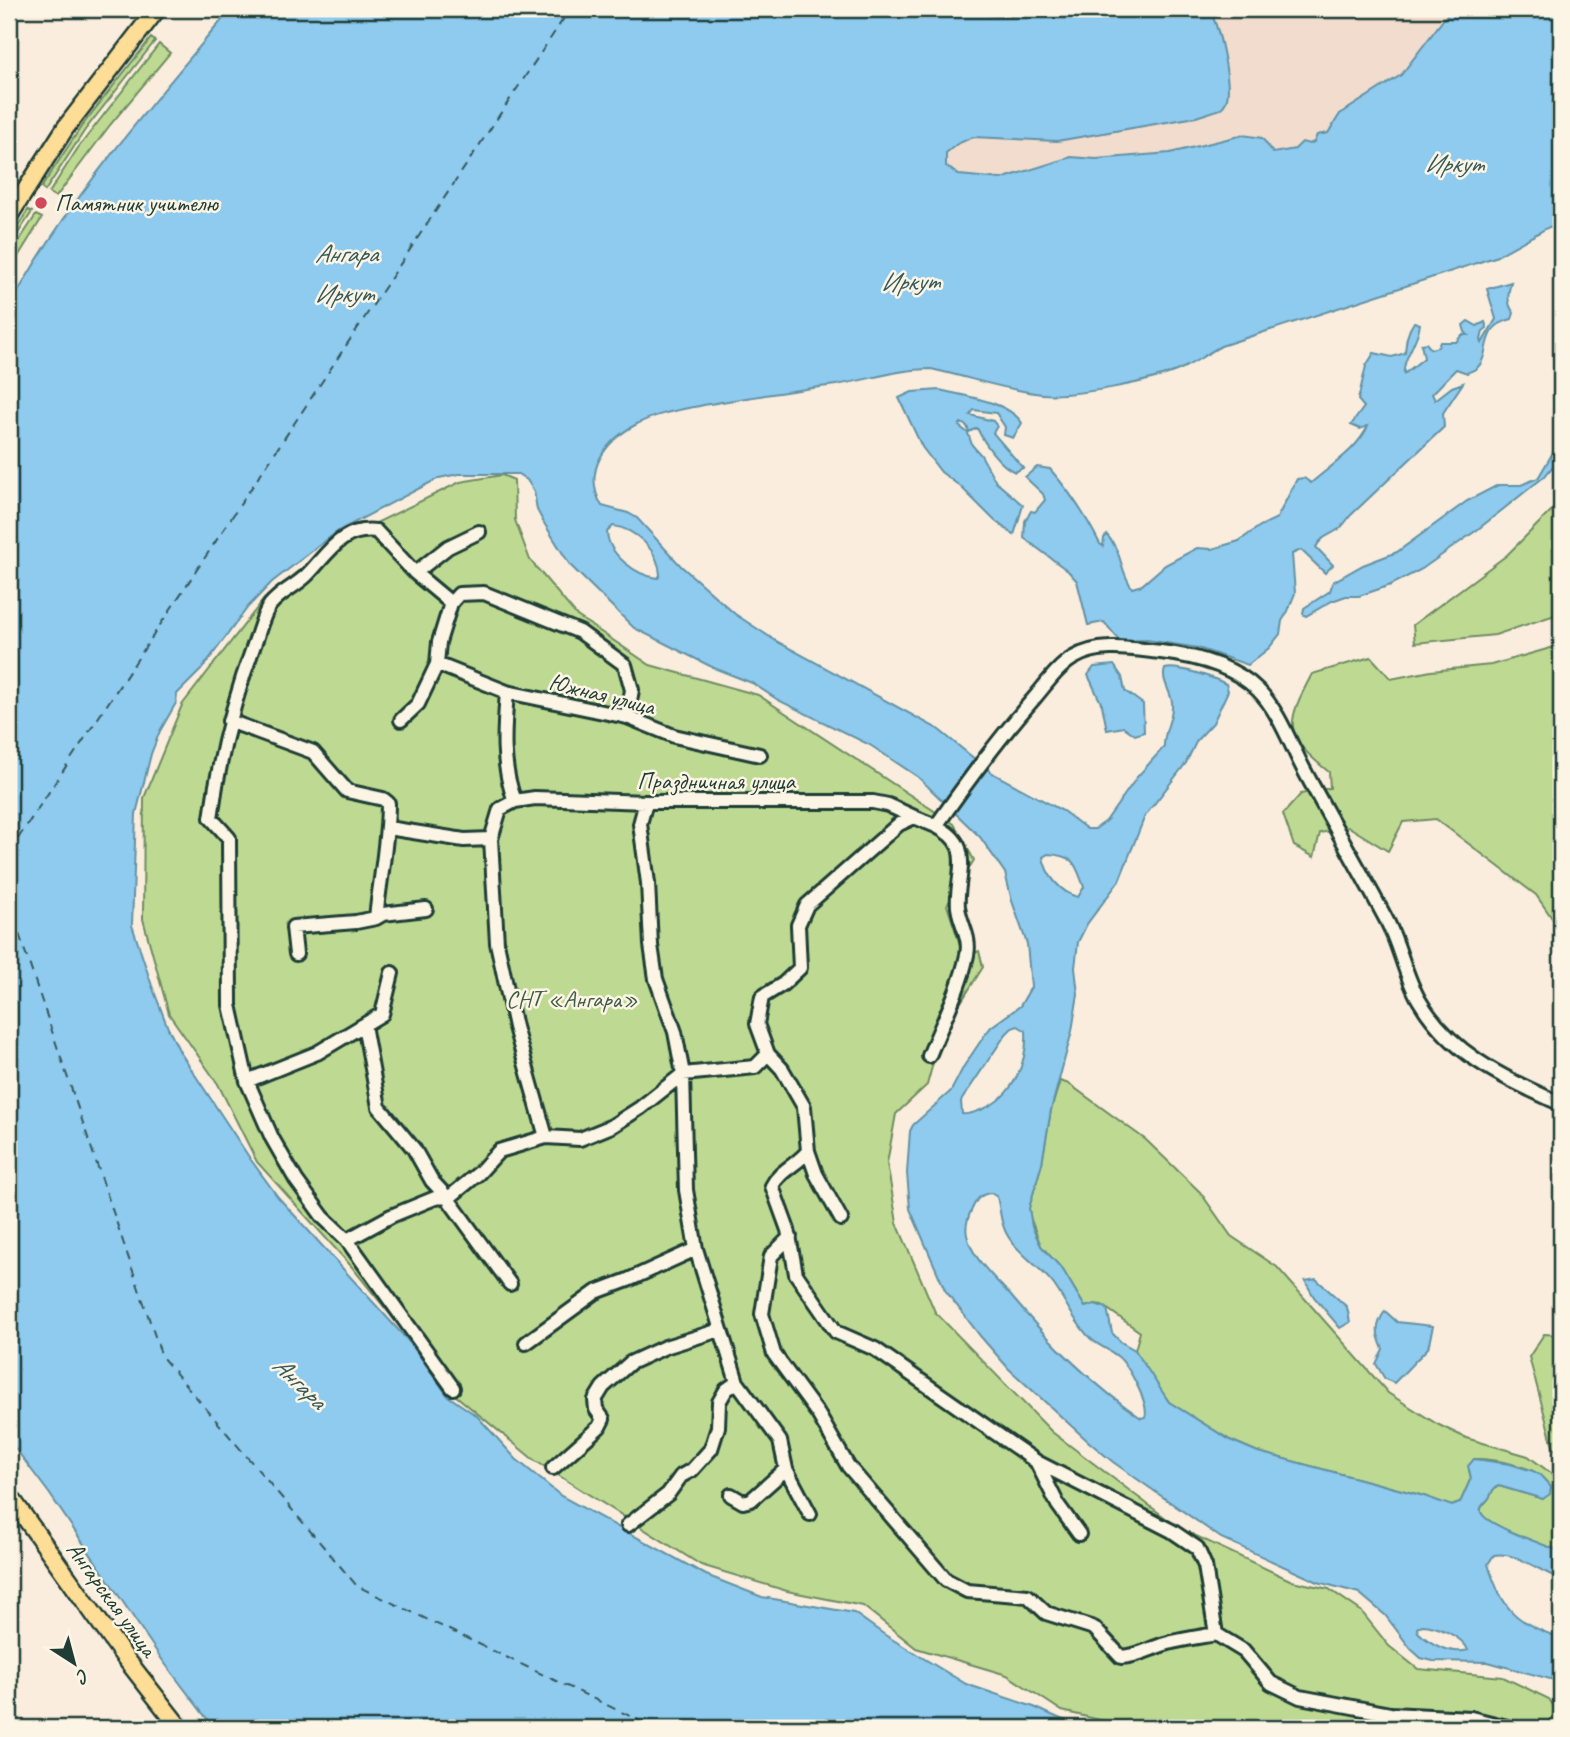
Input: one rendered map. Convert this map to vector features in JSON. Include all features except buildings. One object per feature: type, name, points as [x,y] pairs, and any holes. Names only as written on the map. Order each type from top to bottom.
[{"type":"main road","points":[[9,216],[66,127],[157,9]]},
{"type":"main road","name":"Ангарская улица","points":[[9,1495],[123,1655],[180,1728]]},
{"type":"main road","name":"Ангарская улица","points":[[9,1509],[108,1651],[167,1728]]},
{"type":"street","points":[[451,603],[415,573],[376,531],[355,531],[321,557],[307,575],[282,592],[268,608],[229,721],[218,768],[211,818],[229,838],[230,1005],[247,1081],[272,1138],[296,1180],[323,1217],[346,1240],[453,1388]]},
{"type":"street","points":[[415,573],[448,547],[479,532]]},
{"type":"street","points":[[401,720],[418,704],[437,664],[439,642],[451,603],[459,594],[484,593],[580,632],[625,665],[632,690],[627,717]]},
{"type":"street","points":[[929,1056],[955,991],[968,946],[958,910],[958,847],[939,822],[989,751],[1060,669],[1074,657],[1110,647],[1169,653],[1222,666],[1241,676],[1259,691],[1388,923],[1419,1000],[1446,1035],[1465,1054],[1488,1069],[1561,1104]]},
{"type":"street","name":"Южная улица","points":[[437,664],[507,692],[627,717],[674,736],[760,755]]},
{"type":"street","points":[[507,692],[503,733],[505,768],[515,801],[500,809],[491,839],[497,943],[515,1027],[546,1137]]},
{"type":"street","points":[[229,721],[313,752],[347,791],[383,799],[388,803],[388,828],[376,918]]},
{"type":"street","name":"Праздничная улица","points":[[515,801],[536,798],[646,802],[873,802],[888,805],[914,817],[939,822]]},
{"type":"street","points":[[646,802],[640,824],[648,883],[651,944],[656,979],[675,1032],[683,1074],[686,1190],[696,1249],[737,1382],[780,1441],[786,1469],[810,1514]]},
{"type":"street","points":[[841,1219],[816,1174],[808,1151],[804,1107],[782,1069],[768,1054],[757,1024],[762,997],[783,984],[800,968],[798,925],[807,905],[886,834],[914,817]]},
{"type":"street","points":[[388,828],[464,840],[491,839]]},
{"type":"street","points":[[296,954],[293,927],[356,922],[383,914],[426,909]]},
{"type":"street","points":[[247,1081],[317,1053],[382,1014],[392,973]]},
{"type":"street","points":[[365,1025],[379,1107],[414,1149],[432,1181],[446,1196],[510,1284]]},
{"type":"street","points":[[346,1240],[391,1216],[435,1198],[451,1196],[479,1173],[499,1151],[546,1137],[580,1139],[612,1126],[683,1074],[755,1067],[768,1054]]},
{"type":"street","points":[[808,1151],[799,1162],[777,1175],[772,1186],[790,1237],[796,1274],[836,1332],[875,1349],[1037,1462],[1172,1531],[1197,1548],[1205,1566],[1216,1634]]},
{"type":"street","points":[[790,1237],[771,1256],[762,1314],[774,1354],[818,1414],[848,1466],[946,1580],[967,1591],[1028,1596],[1046,1613],[1094,1628],[1121,1657],[1137,1656],[1155,1647],[1216,1634],[1244,1651],[1271,1683],[1300,1697],[1390,1714],[1471,1718],[1511,1728]]},
{"type":"street","points":[[526,1343],[596,1292],[696,1249]]},
{"type":"street","points":[[553,1468],[599,1427],[603,1419],[596,1409],[595,1400],[603,1387],[630,1363],[665,1347],[720,1330]]},
{"type":"street","points":[[628,1525],[668,1494],[681,1476],[692,1470],[711,1449],[718,1427],[719,1402],[726,1390],[737,1382]]},
{"type":"street","points":[[1037,1462],[1058,1505],[1079,1534]]},
{"type":"street","points":[[731,1494],[743,1502],[751,1500],[786,1469]]},
{"type":"shaded area","points":[[1208,9],[1446,9],[1449,12],[1401,75],[1340,114],[1328,133],[1315,137],[1314,142],[1309,144],[1301,143],[1295,149],[1273,154],[1262,138],[1243,135],[1170,153],[1096,159],[1071,157],[1001,179],[959,175],[946,166],[944,160],[949,150],[973,137],[1057,141],[1136,128],[1212,14]]},
{"type":"green space","points":[[151,38],[155,41],[85,130],[45,191],[41,188],[81,127]]},
{"type":"green space","points":[[159,44],[170,53],[110,125],[56,197],[49,193],[78,148]]},
{"type":"green space","points":[[28,210],[32,212],[9,247],[9,240]]},
{"type":"green space","points":[[36,215],[42,218],[9,271],[9,247],[13,250]]},
{"type":"green space","name":"СНТ «Ангара»","points":[[502,475],[514,480],[515,520],[530,560],[577,616],[650,665],[758,695],[954,824],[974,860],[947,905],[964,957],[979,951],[983,967],[941,1034],[927,1085],[896,1114],[887,1163],[897,1223],[935,1312],[1052,1432],[1179,1528],[1292,1581],[1329,1589],[1361,1611],[1389,1646],[1418,1669],[1503,1677],[1549,1699],[1561,1717],[1561,1728],[1134,1728],[1062,1711],[1007,1675],[916,1648],[863,1606],[787,1591],[701,1565],[534,1460],[455,1395],[352,1267],[257,1162],[218,1084],[169,1014],[143,919],[144,798],[182,705],[264,599],[333,544],[460,482]]},
{"type":"green space","points":[[1561,501],[1561,613],[1495,635],[1415,643],[1413,625],[1507,555]]},
{"type":"green space","points":[[1561,645],[1561,931],[1536,895],[1436,819],[1403,822],[1388,851],[1349,827],[1320,833],[1314,857],[1294,846],[1283,814],[1301,794],[1330,788],[1329,772],[1303,748],[1293,728],[1297,705],[1312,674],[1371,657],[1391,679],[1431,671],[1491,665]]},
{"type":"green space","points":[[1060,1081],[1069,1084],[1146,1140],[1200,1192],[1231,1236],[1277,1267],[1388,1393],[1437,1424],[1466,1438],[1528,1456],[1561,1481],[1561,1552],[1504,1529],[1481,1512],[1493,1490],[1499,1486],[1543,1499],[1551,1487],[1541,1476],[1526,1468],[1498,1461],[1474,1459],[1469,1470],[1471,1478],[1460,1503],[1451,1506],[1424,1496],[1258,1452],[1230,1440],[1169,1402],[1136,1355],[1140,1332],[1102,1305],[1085,1307],[1063,1270],[1041,1246],[1030,1217],[1029,1208]]},
{"type":"green space","points":[[1544,1334],[1561,1335],[1561,1458],[1553,1446],[1529,1357]]},
{"type":"water","name":"Ангара","points":[[231,9],[986,9],[989,15],[1004,17],[1076,9],[1208,9],[1216,26],[1226,66],[1228,91],[1221,109],[1196,117],[1057,141],[973,137],[957,144],[946,153],[946,166],[959,175],[1001,179],[1071,157],[1096,159],[1170,153],[1243,135],[1262,138],[1273,153],[1295,149],[1302,142],[1309,144],[1314,142],[1317,135],[1328,133],[1340,114],[1401,75],[1449,12],[1456,9],[1561,9],[1561,224],[1549,227],[1495,257],[1221,346],[1188,366],[1170,373],[1114,387],[1042,394],[931,369],[919,369],[673,411],[645,420],[615,439],[600,458],[595,481],[596,493],[602,506],[637,518],[681,566],[735,614],[776,641],[938,729],[992,773],[1063,811],[1087,829],[1095,829],[1106,821],[1137,777],[1164,747],[1172,708],[1164,677],[1165,669],[1187,670],[1226,684],[1228,691],[1213,723],[1197,740],[1186,763],[1145,816],[1119,881],[1087,924],[1078,942],[1075,968],[1078,994],[1072,1031],[1051,1110],[1042,1163],[1029,1208],[1032,1227],[1041,1246],[1063,1270],[1085,1307],[1095,1304],[1107,1308],[1112,1333],[1135,1350],[1169,1402],[1230,1440],[1258,1452],[1424,1496],[1452,1506],[1460,1503],[1471,1478],[1468,1466],[1474,1459],[1510,1464],[1540,1475],[1551,1487],[1550,1494],[1543,1499],[1499,1486],[1493,1490],[1481,1512],[1493,1523],[1561,1552],[1561,1579],[1511,1556],[1494,1555],[1488,1564],[1499,1593],[1513,1613],[1533,1627],[1561,1638],[1561,1682],[1488,1662],[1433,1661],[1421,1658],[1385,1615],[1359,1593],[1318,1582],[1221,1538],[1113,1462],[1009,1369],[945,1290],[910,1209],[907,1173],[910,1131],[913,1125],[951,1091],[984,1036],[991,1027],[1020,1006],[1031,987],[1027,944],[1005,873],[980,837],[918,777],[870,745],[778,700],[752,683],[714,668],[634,628],[570,565],[537,510],[534,491],[527,480],[518,474],[459,474],[439,478],[338,531],[272,582],[248,607],[201,670],[177,694],[176,703],[151,754],[136,814],[132,925],[168,1028],[180,1052],[278,1197],[411,1344],[448,1396],[477,1416],[516,1459],[561,1496],[706,1575],[762,1597],[854,1613],[966,1684],[1034,1707],[1081,1728],[214,1728],[163,1661],[49,1493],[9,1440],[9,308],[32,267],[84,190]],"holes":[[[613,526],[638,536],[651,550],[659,566],[658,578],[641,573],[618,556],[612,548],[607,532]],[[1048,854],[1057,855],[1073,863],[1084,887],[1078,897],[1066,892],[1055,882],[1043,857]],[[1018,1026],[1026,1031],[1024,1055],[1016,1077],[1003,1096],[994,1103],[972,1113],[962,1114],[961,1101],[1012,1028]],[[991,1193],[997,1197],[1002,1223],[1009,1238],[1049,1279],[1085,1332],[1093,1341],[1122,1360],[1137,1385],[1146,1411],[1145,1417],[1141,1418],[1123,1405],[1072,1361],[1040,1330],[979,1260],[970,1244],[966,1229],[974,1206],[984,1195]],[[1422,1625],[1441,1629],[1455,1636],[1468,1650],[1455,1651],[1441,1647],[1418,1632],[1417,1628]]]},
{"type":"water","points":[[1511,282],[1508,298],[1514,313],[1512,319],[1494,328],[1477,368],[1467,373],[1456,369],[1432,394],[1435,400],[1452,387],[1463,383],[1443,413],[1444,427],[1340,528],[1318,543],[1316,547],[1333,565],[1325,573],[1301,550],[1292,554],[1295,593],[1282,621],[1280,634],[1269,648],[1248,665],[1198,648],[1147,640],[1120,641],[1104,622],[1088,625],[1077,581],[1024,538],[1025,521],[1031,511],[1035,512],[1045,500],[1043,494],[1025,477],[1037,467],[1050,469],[1058,478],[1103,546],[1107,535],[1116,548],[1132,588],[1142,585],[1165,565],[1197,548],[1212,549],[1239,541],[1277,518],[1297,479],[1304,478],[1311,483],[1350,450],[1363,435],[1368,426],[1360,429],[1351,425],[1364,407],[1358,400],[1366,366],[1374,353],[1392,357],[1405,353],[1407,337],[1414,322],[1420,324],[1405,362],[1404,374],[1424,358],[1421,344],[1426,343],[1431,349],[1438,347],[1440,342],[1456,342],[1462,335],[1468,335],[1463,325],[1468,321],[1477,326],[1485,322],[1487,328],[1483,331],[1482,343],[1496,319],[1487,289]]},
{"type":"water","points":[[940,390],[996,404],[1007,409],[1022,423],[1013,438],[1004,435],[1005,427],[996,413],[974,410],[970,415],[993,421],[997,426],[993,433],[1023,468],[1015,472],[993,453],[977,428],[969,432],[967,426],[961,423],[959,426],[968,433],[972,445],[981,455],[996,482],[1023,505],[1014,535],[941,472],[922,447],[899,398],[912,392]]},
{"type":"water","points":[[1561,439],[1561,456],[1545,476],[1422,569],[1391,585],[1359,596],[1346,596],[1306,616],[1303,614],[1304,608],[1330,591],[1333,582],[1363,565],[1397,552],[1467,501],[1498,485],[1521,485],[1538,478]]},
{"type":"water","points":[[1114,665],[1122,677],[1125,691],[1143,704],[1144,732],[1135,735],[1124,727],[1107,730],[1102,705],[1088,675],[1094,667]]},
{"type":"water","points":[[1316,1279],[1347,1307],[1350,1322],[1340,1328],[1314,1297],[1305,1281]]},
{"type":"water","points":[[1385,1311],[1397,1322],[1433,1326],[1428,1348],[1394,1383],[1385,1379],[1376,1364],[1383,1349],[1378,1330],[1379,1321]]},
{"type":"ferry route","points":[[9,852],[570,9]]},
{"type":"ferry route","points":[[9,904],[162,1357],[357,1586],[655,1728]]},
{"type":"place","name":"Памятник учителю","points":[[41,203]]},
{"type":"water label","name":"Иркут","points":[[1454,163]]},
{"type":"water label","name":"Иркут","points":[[910,281]]},
{"type":"water label","name":"Иркут","points":[[344,293]]}]
